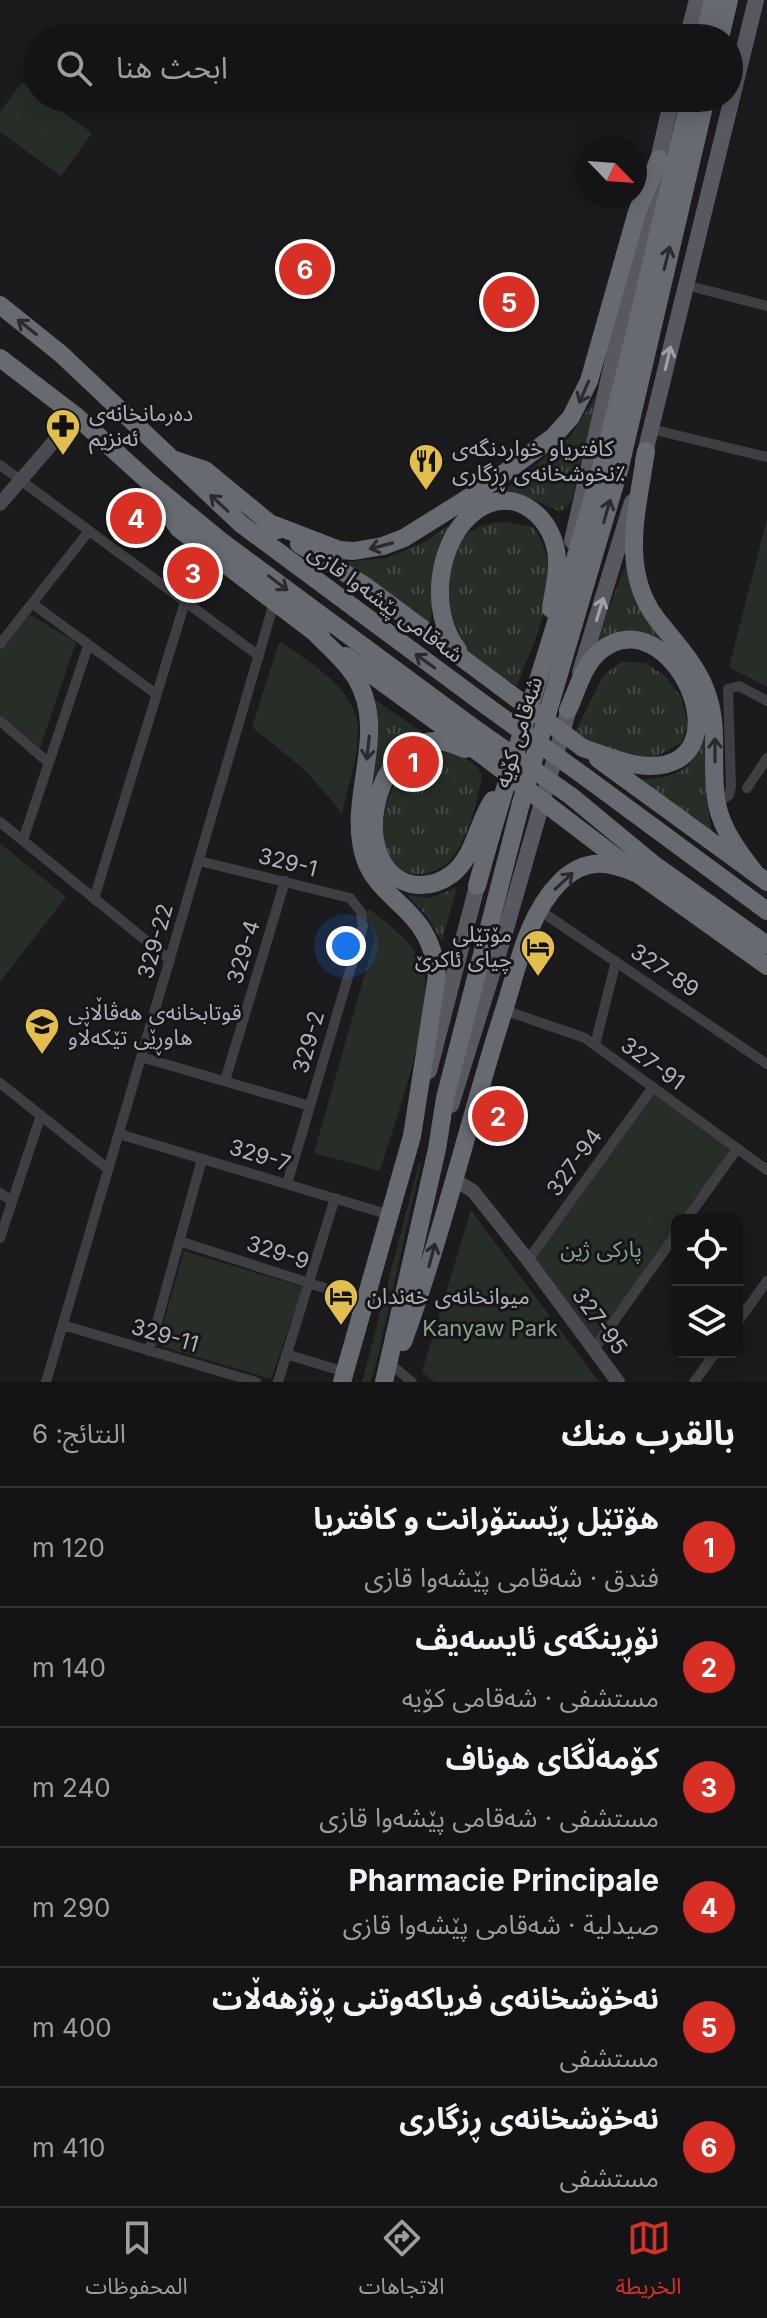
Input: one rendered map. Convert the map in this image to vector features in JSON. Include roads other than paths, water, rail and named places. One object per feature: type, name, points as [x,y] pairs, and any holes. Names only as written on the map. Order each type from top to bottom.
[{"type":"highway","points":[[707,24],[713,0]]},
{"type":"highway","points":[[723,24],[729,0]]},
{"type":"highway","name":"شەقامی کۆیە","points":[[477,886],[504,785],[555,630],[600,473],[687,112]]},
{"type":"highway","name":"شەقامی کۆیە","points":[[389,1377],[449,1083],[521,803],[620,467],[703,112]]},
{"type":"highway","points":[[269,523],[339,550],[383,546],[404,538],[484,488],[553,437],[571,417],[589,381],[637,212],[659,159]]},
{"type":"highway","name":"شەقامی پێشەوا قازی","points":[[0,305],[61,354],[241,524],[767,911]]},
{"type":"highway","points":[[0,358],[76,416],[221,541],[571,796],[652,863],[767,945]]},
{"type":"highway","points":[[646,451],[635,528],[636,578],[647,605],[691,662],[707,693],[715,736],[717,803],[730,838],[761,878]]},
{"type":"highway","points":[[172,459],[205,470],[269,523],[364,585],[761,878]]},
{"type":"highway","points":[[148,481],[178,528],[638,874],[767,966]]},
{"type":"highway","points":[[473,667],[445,628],[439,607],[439,587],[447,554],[461,526],[476,510],[502,501],[520,503],[536,512],[546,524],[556,547],[557,563],[544,664]]},
{"type":"highway","points":[[315,633],[352,672],[366,705],[369,745],[360,813],[365,859],[377,882],[423,931],[436,964],[437,988],[412,1136]]},
{"type":"highway","points":[[568,710],[594,657],[604,648],[622,641],[639,641],[661,652],[680,672],[693,697],[697,715],[696,733],[688,749],[675,759],[661,765],[638,765],[583,748]]},
{"type":"highway","points":[[489,760],[441,741],[421,744],[404,752],[389,773],[376,811],[375,843],[383,865],[396,877],[417,885],[432,884],[450,876],[464,860],[484,815],[504,785]]},
{"type":"highway","points":[[389,1377],[423,1289],[453,1179],[533,921],[560,883],[588,865],[613,863],[638,874]]},
{"type":"highway","name":"شەقامی کۆیە","points":[[343,1377],[412,1136]]},
{"type":"main road","points":[[691,24],[697,0]]},
{"type":"main road","name":"شەقامی کۆیە","points":[[743,53],[756,0]]},
{"type":"main road","name":"شەقامی کۆیە","points":[[555,630],[669,112]]},
{"type":"main road","name":"شەقامی کۆیە","points":[[437,1149],[503,939],[646,451],[728,112]]},
{"type":"main road","name":"شەقامی کۆیە","points":[[412,1136],[477,886]]},
{"type":"street","points":[[686,285],[767,306]]},
{"type":"street","points":[[0,504],[76,416]]},
{"type":"street","points":[[651,429],[767,457]]},
{"type":"street","points":[[0,465],[259,656]]},
{"type":"street","points":[[0,644],[89,531]]},
{"type":"street","points":[[94,899],[185,602]]},
{"type":"street","name":"329-22","points":[[46,1382],[274,603]]},
{"type":"street","points":[[33,604],[156,694]]},
{"type":"street","points":[[23,840],[88,646]]},
{"type":"street","points":[[717,803],[729,795],[731,787],[728,689],[739,686],[767,701]]},
{"type":"street","points":[[0,721],[49,763]]},
{"type":"street","points":[[747,788],[767,758]]},
{"type":"street","points":[[0,822],[170,960]]},
{"type":"street","name":"329-1","points":[[199,861],[350,898],[361,912]]},
{"type":"street","name":"329-4","points":[[225,1081],[285,881]]},
{"type":"street","name":"327-89","points":[[539,910],[767,1064]]},
{"type":"street","name":"329-2","points":[[287,1184],[363,926],[361,912]]},
{"type":"street","points":[[595,1045],[616,961]]},
{"type":"street","name":"327-91","points":[[504,1010],[585,1038],[767,1170]]},
{"type":"street","points":[[141,1057],[310,1106]]},
{"type":"street","points":[[0,1083],[108,1169]]},
{"type":"street","name":"327-94","points":[[528,1260],[653,1087]]},
{"type":"street","points":[[0,1238],[41,1115]]},
{"type":"street","name":"329-7","points":[[119,1134],[390,1215]]},
{"type":"street","points":[[690,1214],[737,1149]]},
{"type":"street","points":[[149,1351],[202,1159]]},
{"type":"street","name":"327-95","points":[[453,1179],[473,1191],[618,1382]]},
{"type":"street","points":[[0,1193],[12,1201]]},
{"type":"street","points":[[278,1382],[335,1198]]},
{"type":"street","name":"329-9","points":[[179,1241],[365,1301]]},
{"type":"street","points":[[594,1349],[671,1241]]},
{"type":"street","points":[[743,1315],[767,1281]]},
{"type":"street","name":"329-11","points":[[63,1325],[256,1382]]},
{"type":"street","points":[[286,1354],[343,1377]]},
{"type":"street","points":[[694,1382],[712,1358]]},
{"type":"street","points":[[389,1377],[412,1382]]},
{"type":"place","name":"نەخۆشخانەی ڕزگاری","points":[[305,269]]},
{"type":"place","name":"نەخۆشخانەی فریاکەوتنی ڕۆژهەڵات","points":[[509,302]]},
{"type":"place","name":"دەرمانخانەی ئەنزیم","points":[[63,457]]},
{"type":"place","name":"كافتریاو خواردنگەی نخوشخانەی ڕزگاری٪","points":[[426,492]]},
{"type":"place","name":"Pharmacie Principale","points":[[136,518]]},
{"type":"place","name":"کۆمەڵگای هوناف","points":[[193,573]]},
{"type":"place","name":"هۆتێل ڕێستۆرانت و کافتریا","points":[[413,762]]},
{"type":"place","name":"مۆتێلی چیای ئاکرێ","points":[[538,978]]},
{"type":"place","name":"قوتابخانەی هەڤاڵانی هاوڕێی تێکەڵاو","points":[[42,1056]]},
{"type":"place","name":"نۆڕینگەی ئایسەیڤ","points":[[498,1116]]},
{"type":"place","name":"میوانخانەی خەندان","points":[[341,1327]]},
{"type":"park label","name":"پارکی ژین","points":[[601,1249]]},
{"type":"park label","name":"Kanyaw Park","points":[[490,1328]]}]
